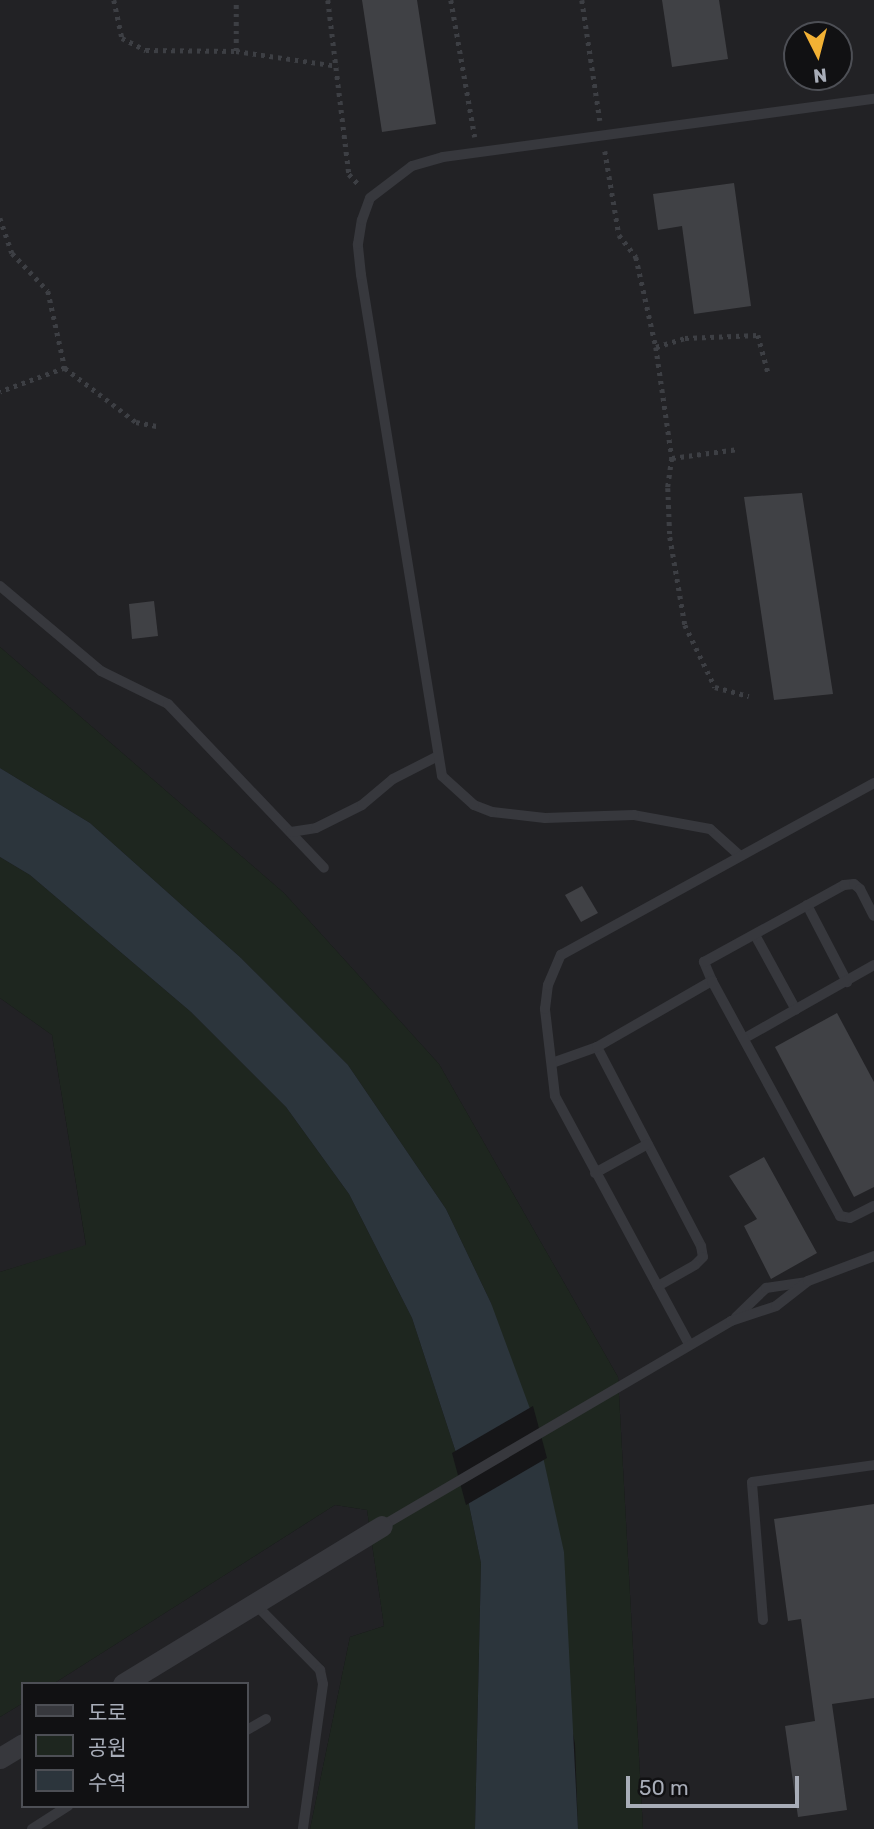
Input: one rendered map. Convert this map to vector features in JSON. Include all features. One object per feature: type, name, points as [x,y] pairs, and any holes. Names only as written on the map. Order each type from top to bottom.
[{"type":"street","points":[[126,1682],[382,1526]]},
{"type":"street","points":[[0,1758],[21,1745]]},
{"type":"lane","points":[[738,855],[710,829],[634,815],[520,818],[492,812],[460,794],[442,776],[436,757],[358,244],[370,198],[412,166],[477,152],[874,99]]},
{"type":"lane","points":[[0,586],[101,671],[168,704],[324,868]]},
{"type":"lane","points":[[291,832],[316,828],[362,805],[393,779],[436,757]]},
{"type":"lane","points":[[689,1344],[555,1096],[545,1009],[548,985],[561,955],[738,855],[874,783]]},
{"type":"lane","points":[[874,916],[854,884],[807,905],[704,962],[840,1216],[850,1218],[874,1206]]},
{"type":"lane","points":[[807,905],[847,982]]},
{"type":"lane","points":[[755,934],[796,1010]]},
{"type":"lane","points":[[745,1038],[873,968]]},
{"type":"lane","points":[[552,1063],[597,1047],[712,981]]},
{"type":"lane","points":[[597,1047],[703,1257],[657,1286]]},
{"type":"lane","points":[[595,1172],[648,1144]]},
{"type":"lane","points":[[731,1321],[766,1289],[808,1281],[874,1256]]},
{"type":"lane","points":[[382,1526],[652,1370],[689,1344],[731,1321],[776,1306],[808,1281]]},
{"type":"lane","points":[[763,1620],[752,1482],[874,1465]]},
{"type":"lane","points":[[255,1604],[320,1670],[321,1716],[303,1829]]},
{"type":"lane","points":[[248,1729],[266,1719]]},
{"type":"lane","points":[[32,1829],[65,1808]]},
{"type":"path","points":[[114,0],[122,38],[146,50],[236,51],[337,66]]},
{"type":"path","points":[[236,0],[236,51]]},
{"type":"path","points":[[328,0],[349,174],[370,198]]},
{"type":"path","points":[[451,0],[477,152]]},
{"type":"path","points":[[582,0],[619,235],[636,257],[656,347],[672,458],[667,488],[670,537],[685,625],[715,687],[749,696]]},
{"type":"path","points":[[0,218],[12,253],[48,291],[65,368],[136,422],[158,426]]},
{"type":"path","points":[[656,347],[685,338],[758,335],[768,372]]},
{"type":"path","points":[[0,391],[65,368]]},
{"type":"path","points":[[672,458],[738,449]]},
{"type":"shaded area","points":[[0,0],[874,0],[874,1829],[643,1829],[618,1377],[439,1064],[284,893],[0,647]]},
{"type":"shaded area","points":[[0,998],[52,1035],[86,1246],[0,1272]]},
{"type":"shaded area","points":[[335,1505],[367,1510],[384,1626],[350,1637],[310,1829],[0,1829],[0,1717],[21,1704],[21,1808],[248,1808],[248,1682],[56,1682]]},
{"type":"green space","points":[[0,647],[284,893],[439,1064],[618,1377],[643,1829],[578,1829],[575,1744],[491,1303],[446,1209],[348,1065],[241,958],[90,823],[0,768]]},
{"type":"green space","points":[[0,857],[30,875],[191,1012],[286,1107],[349,1194],[412,1318],[462,1471],[481,1563],[475,1829],[310,1829],[350,1637],[384,1626],[367,1510],[335,1505],[56,1682],[21,1682],[21,1704],[0,1717],[0,1272],[86,1245],[52,1035],[0,998]]},
{"type":"water","points":[[0,768],[90,823],[241,958],[348,1065],[446,1209],[491,1303],[536,1425],[564,1552],[578,1829],[475,1829],[481,1563],[462,1471],[412,1318],[349,1194],[286,1107],[191,1012],[30,875],[0,857]]},
{"type":"pier","points":[[533,1406],[547,1458],[466,1505],[452,1453]]},
{"type":"building","points":[[362,0],[417,0],[436,124],[382,132]]},
{"type":"building","points":[[662,0],[719,0],[728,59],[672,67]]},
{"type":"building","points":[[734,183],[751,306],[694,314],[682,226],[658,230],[653,194]]},
{"type":"building","points":[[802,493],[833,694],[774,700],[744,497]]},
{"type":"building","points":[[154,601],[158,636],[132,639],[129,604]]},
{"type":"building","points":[[582,886],[598,913],[581,922],[565,895]]},
{"type":"building","points":[[837,1013],[874,1082],[874,1187],[854,1197],[775,1047]]},
{"type":"building","points":[[764,1157],[817,1253],[771,1279],[744,1226],[757,1219],[729,1176]]},
{"type":"building","points":[[874,1504],[874,1698],[832,1704],[847,1810],[798,1817],[785,1726],[815,1721],[801,1619],[788,1621],[774,1519]]}]
